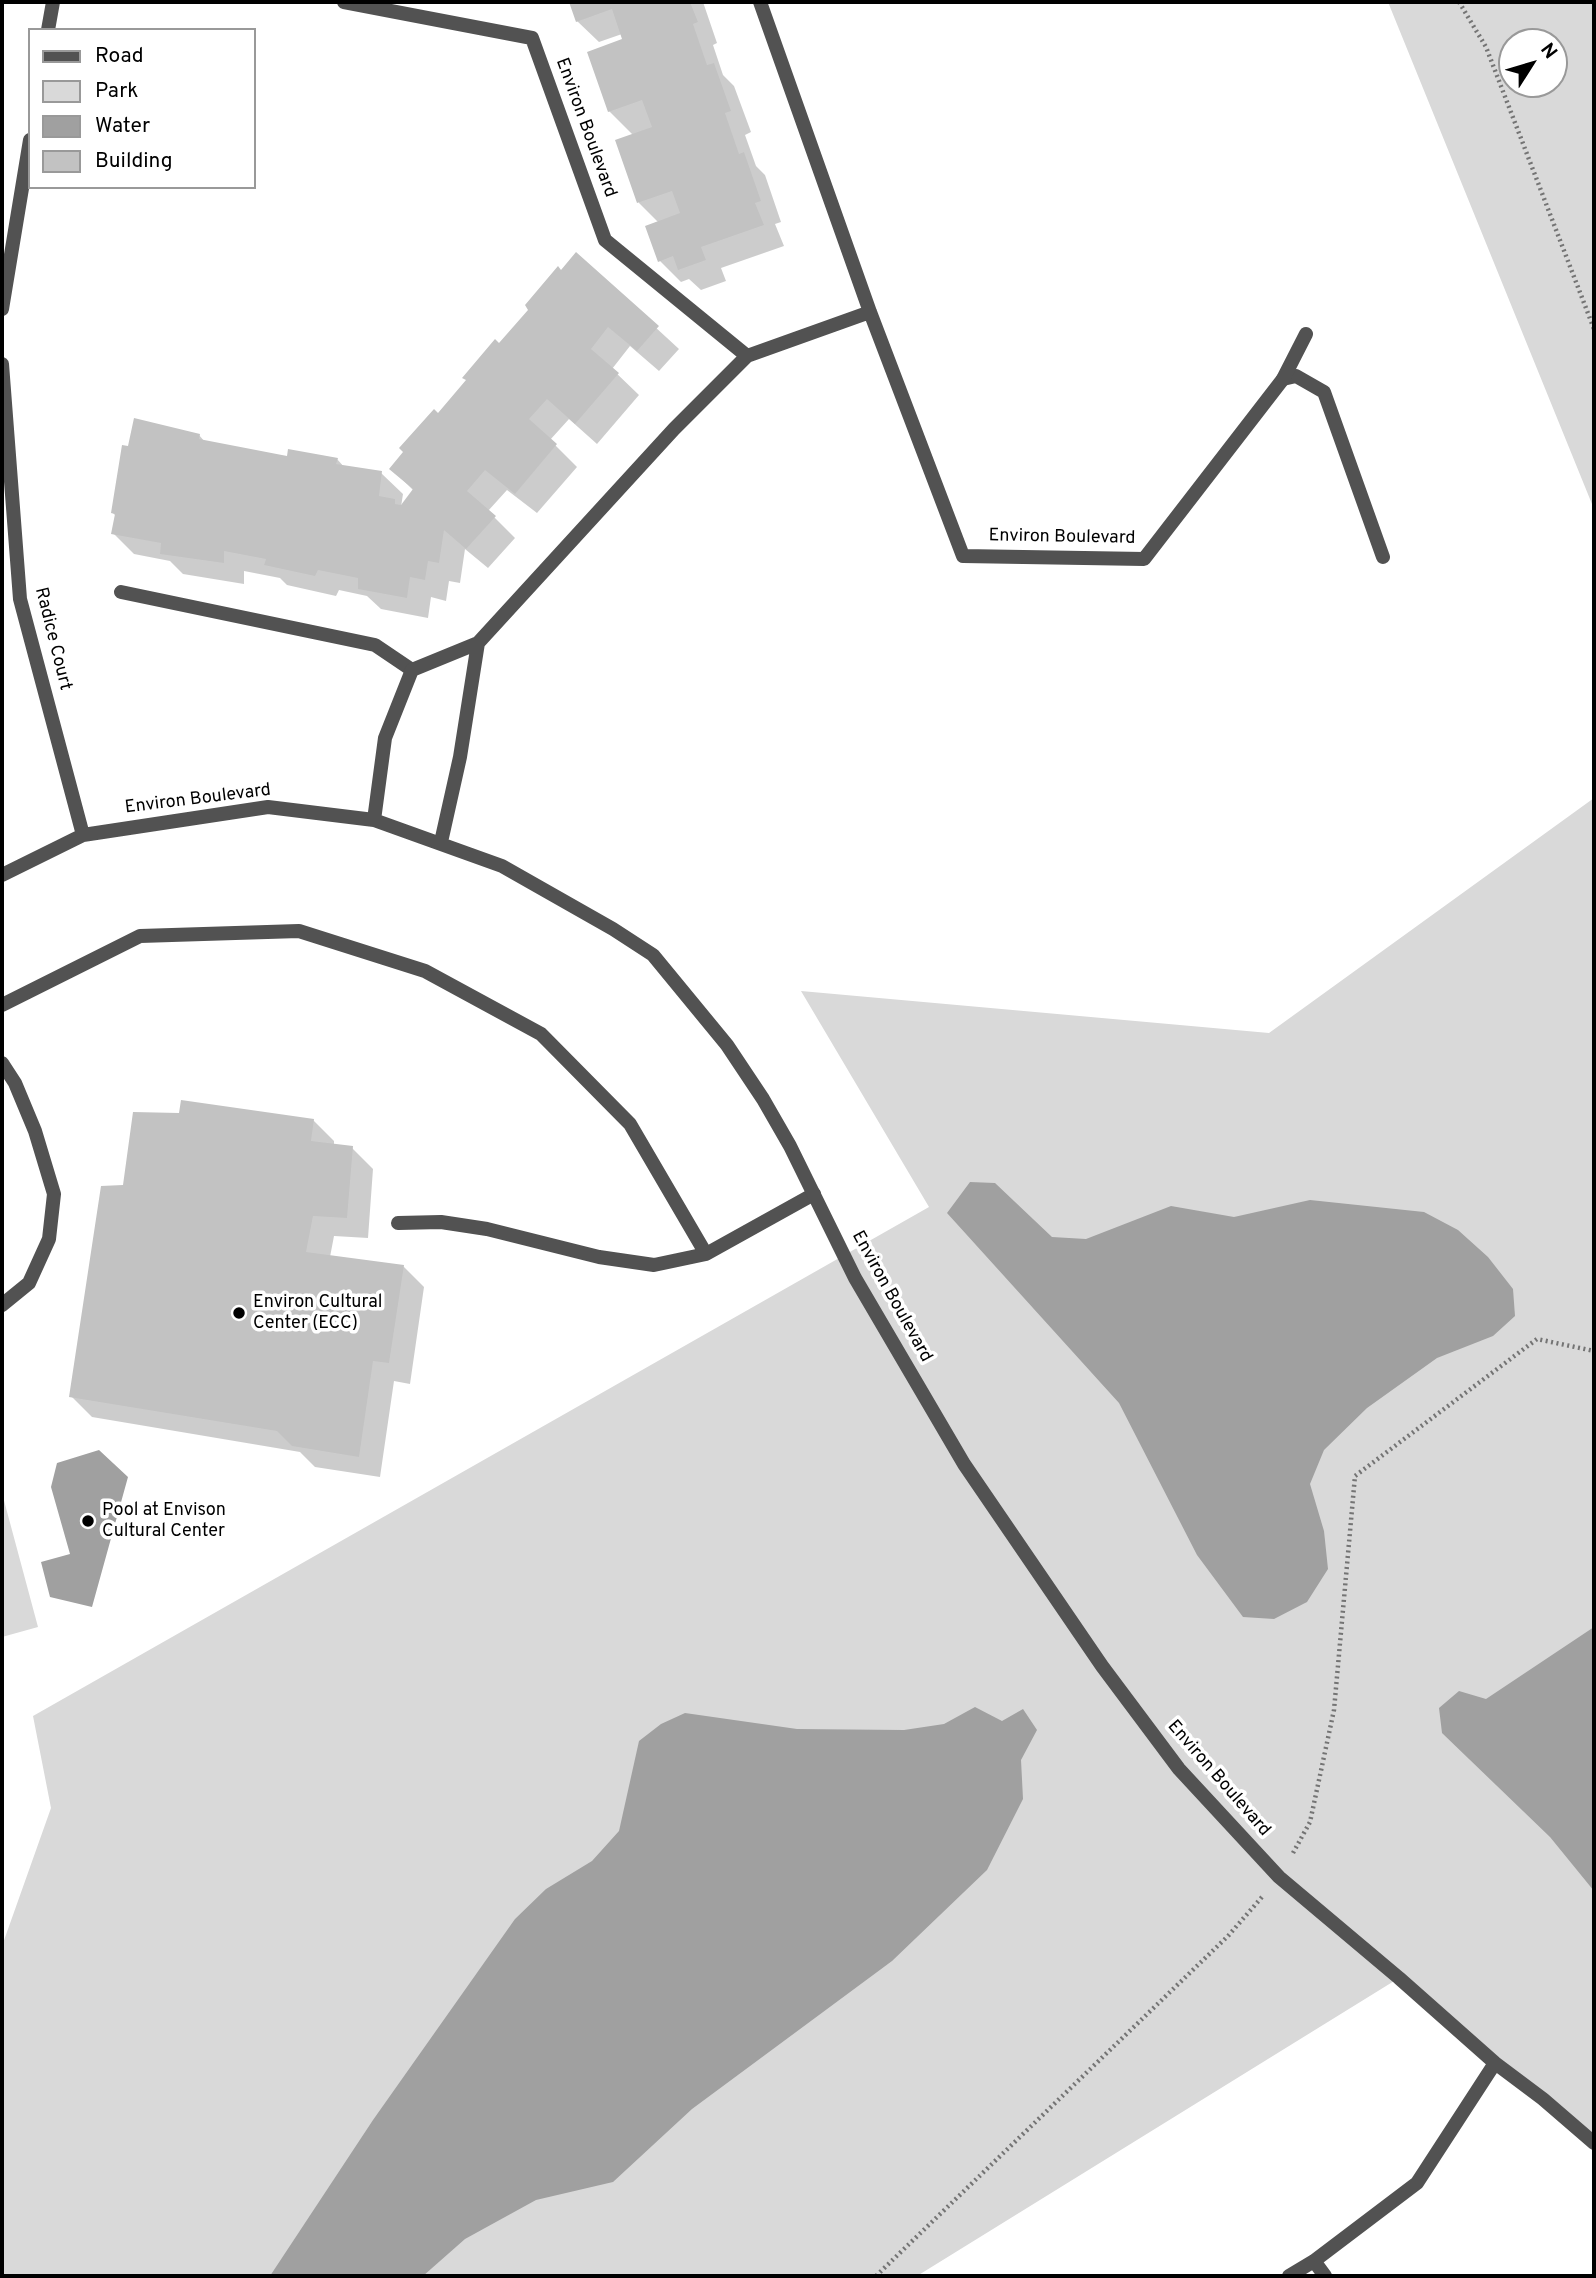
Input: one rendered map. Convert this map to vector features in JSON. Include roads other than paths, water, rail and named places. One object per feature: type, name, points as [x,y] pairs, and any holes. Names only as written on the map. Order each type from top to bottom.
[{"type":"street","points":[[48,28],[53,2]]},
{"type":"street","name":"Environ Boulevard","points":[[344,2],[532,38],[605,240],[747,356]]},
{"type":"street","name":"Environ Boulevard","points":[[760,2],[870,312],[963,556],[1144,559],[1283,379],[1306,334]]},
{"type":"street","points":[[2,309],[28,152]]},
{"type":"street","points":[[374,820],[385,738],[412,670],[478,643],[674,429],[747,356],[870,312]]},
{"type":"street","name":"Radice Court","points":[[2,364],[20,599],[83,835]]},
{"type":"street","points":[[1283,379],[1296,376],[1324,392],[1383,557]]},
{"type":"street","points":[[121,592],[375,645],[412,670]]},
{"type":"street","points":[[441,842],[460,757],[478,643]]},
{"type":"street","name":"Environ Boulevard","points":[[2,876],[83,835],[268,807],[374,820],[441,842],[502,866],[653,955],[727,1045],[763,1099],[855,1278],[964,1464],[1102,1666],[1179,1769],[1279,1877],[1593,2144]]},
{"type":"street","points":[[2,1005],[140,936],[299,931],[425,971],[541,1034],[550,1043],[630,1124],[706,1254]]},
{"type":"street","points":[[2,1063],[15,1083],[35,1132],[54,1194],[49,1239],[29,1283],[2,1305]]},
{"type":"street","points":[[398,1223],[441,1222],[487,1229],[599,1257],[654,1265],[706,1254],[814,1194]]},
{"type":"street","points":[[1289,2276],[1314,2261],[1417,2183],[1495,2063]]},
{"type":"street","points":[[1314,2261],[1325,2276]]},
{"type":"water","points":[[970,1182],[995,1183],[1052,1237],[1086,1239],[1171,1206],[1234,1217],[1310,1200],[1424,1212],[1458,1230],[1488,1257],[1513,1289],[1515,1316],[1493,1336],[1437,1358],[1367,1408],[1324,1450],[1310,1484],[1324,1531],[1328,1569],[1307,1602],[1274,1619],[1243,1617],[1197,1555],[1119,1403],[947,1213]]},
{"type":"water","name":"Pool at Envison Cultural Center","points":[[99,1450],[128,1477],[92,1607],[50,1597],[41,1562],[70,1554],[51,1487],[57,1463]]},
{"type":"water","points":[[1594,1627],[1594,1891],[1550,1837],[1442,1733],[1439,1708],[1459,1691],[1486,1699]]},
{"type":"water","points":[[975,1707],[1002,1721],[1023,1709],[1037,1730],[1021,1760],[1023,1799],[987,1870],[892,1961],[692,2109],[613,2182],[536,2200],[465,2239],[423,2276],[270,2276],[373,2120],[515,1919],[546,1889],[592,1861],[619,1831],[639,1741],[661,1724],[685,1713],[797,1729],[904,1730],[944,1724]]},
{"type":"place","name":"Environ Cultural Center (ECC)","points":[[239,1313]]},
{"type":"place","name":"Pool at Envison Cultural Center","points":[[88,1521]]}]
